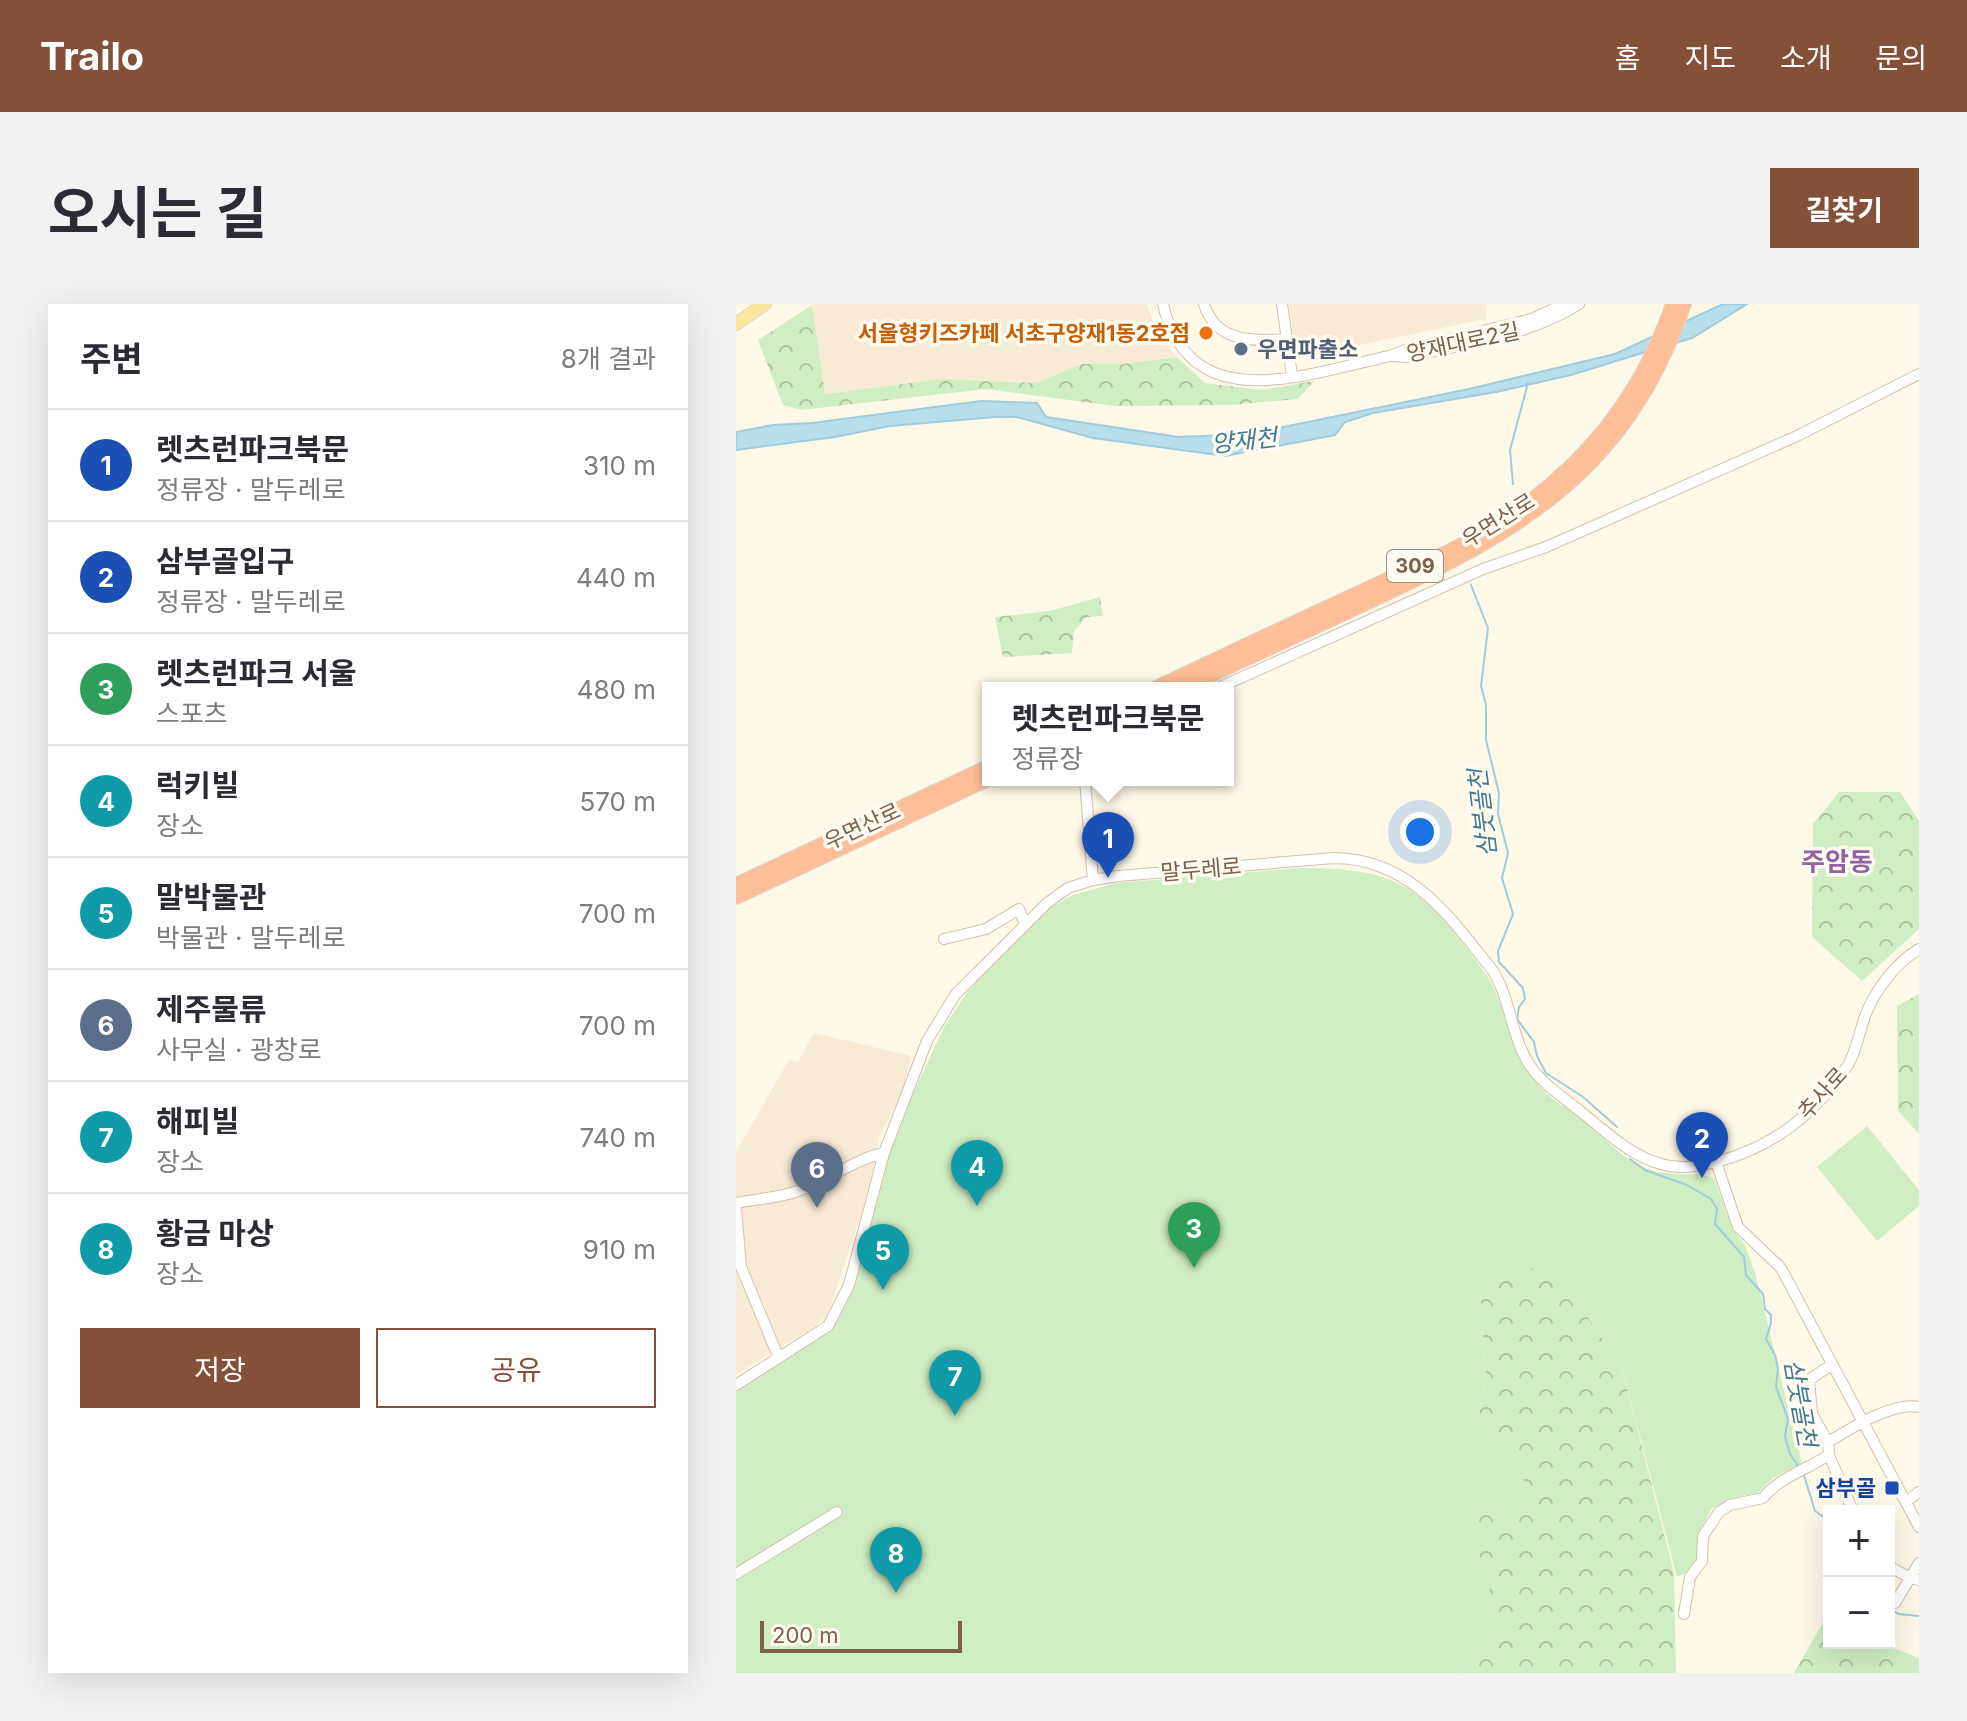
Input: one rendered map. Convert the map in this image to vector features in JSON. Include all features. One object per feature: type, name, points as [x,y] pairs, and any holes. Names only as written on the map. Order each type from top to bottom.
[{"type":"highway","name":"우면산로","points":[[1196,682],[1451,563],[1496,538],[1535,511],[1590,463],[1630,414],[1673,304]]},
{"type":"highway","name":"우면산로","points":[[1169,682],[1444,553],[1493,527],[1548,488],[1584,456],[1639,390],[1670,341],[1684,304]]},
{"type":"highway","name":"우면산로","points":[[736,885],[982,770]]},
{"type":"highway","name":"우면산로","points":[[736,897],[982,782]]},
{"type":"main road","points":[[737,322],[765,304]]},
{"type":"street","name":"양재대로2길","points":[[1163,304],[1176,341],[1189,357],[1209,371],[1243,381],[1292,376],[1390,356],[1532,319],[1564,304]]},
{"type":"street","points":[[1204,304],[1213,323],[1237,339],[1287,339]]},
{"type":"street","points":[[1282,304],[1292,376]]},
{"type":"street","name":"양재대로2길","points":[[1390,356],[1407,357],[1523,329],[1556,318],[1579,304]]},
{"type":"street","points":[[1232,682],[1483,569],[1546,547],[1789,440],[1919,374]]},
{"type":"street","points":[[1085,786],[1093,880]]},
{"type":"street","name":"말두레로","points":[[736,1385],[828,1326],[849,1285],[884,1153],[927,1041],[955,995],[1047,903],[1068,888],[1093,880],[1334,858],[1355,858],[1388,870],[1409,880],[1433,898],[1493,971],[1504,993],[1519,1043],[1531,1066],[1548,1085],[1625,1147],[1649,1160],[1686,1168],[1716,1162]]},
{"type":"street","points":[[944,939],[986,929],[1019,909],[1025,924]]},
{"type":"street","name":"추사로","points":[[1716,1162],[1768,1143],[1820,1103],[1851,1061],[1864,1018],[1876,992],[1919,949]]},
{"type":"street","points":[[736,1203],[796,1192],[869,1156],[884,1153]]},
{"type":"street","points":[[1716,1162],[1734,1220],[1748,1238],[1781,1268],[1919,1527]]},
{"type":"street","points":[[736,1209],[741,1267],[778,1356]]},
{"type":"street","points":[[1831,1365],[1809,1380],[1812,1414],[1828,1442],[1829,1455],[1850,1505]]},
{"type":"street","points":[[1828,1442],[1863,1421],[1909,1405],[1919,1407]]},
{"type":"street","points":[[1684,1614],[1690,1577],[1702,1561],[1703,1536],[1719,1512],[1730,1505],[1763,1498],[1774,1484],[1808,1469],[1829,1455]]},
{"type":"street","points":[[1906,1502],[1919,1492]]},
{"type":"street","points":[[736,1574],[837,1512]]},
{"type":"street","points":[[1895,1603],[1914,1579],[1919,1563]]},
{"type":"street","points":[[1895,1569],[1914,1579]]},
{"type":"shaded area","points":[[814,304],[1147,304],[1157,334],[1177,357],[1122,364],[1082,364],[1036,383],[941,379],[824,394]]},
{"type":"shaded area","points":[[1289,304],[1486,304],[1486,319],[1300,357],[1295,352]]},
{"type":"shaded area","points":[[814,1033],[911,1056],[902,1094],[878,1138],[875,1173],[828,1313],[816,1326],[736,1374],[736,1152],[789,1060],[798,1062]]},
{"type":"green space","points":[[812,305],[825,394],[941,379],[1036,383],[1082,364],[1122,364],[1177,357],[1205,383],[1261,390],[1314,381],[1298,399],[1231,405],[1115,406],[986,389],[801,410],[783,405],[758,340]]},
{"type":"green space","points":[[1100,597],[1103,616],[1087,617],[1074,631],[1072,653],[1003,657],[995,617],[1050,611]]},
{"type":"green space","points":[[1839,792],[1900,792],[1919,821],[1919,929],[1862,981],[1812,937],[1813,824]]},
{"type":"green space","points":[[1301,868],[1377,875],[1414,893],[1449,926],[1487,976],[1520,1055],[1545,1092],[1638,1165],[1673,1174],[1714,1178],[1733,1230],[1745,1245],[1756,1276],[1802,1464],[1773,1478],[1758,1493],[1731,1499],[1712,1508],[1698,1534],[1700,1555],[1690,1571],[1677,1577],[1622,1368],[1550,1261],[1480,1291],[1486,1378],[1476,1432],[1509,1456],[1531,1491],[1499,1513],[1465,1506],[1499,1622],[1457,1673],[736,1673],[736,1390],[828,1331],[840,1310],[898,1126],[945,1025],[969,990],[1041,913],[1073,895],[1116,883]]},
{"type":"green space","points":[[1919,994],[1919,1134],[1898,1111],[1897,1006]]},
{"type":"green space","points":[[1867,1126],[1919,1190],[1919,1206],[1877,1241],[1817,1167]]},
{"type":"green space","points":[[1550,1260],[1622,1368],[1674,1573],[1676,1673],[1457,1673],[1499,1622],[1464,1506],[1509,1456],[1476,1432],[1486,1378],[1480,1291]]},
{"type":"green space","points":[[1823,1623],[1823,1649],[1895,1649],[1919,1658],[1919,1673],[1794,1673]]},
{"type":"water","name":"양재천","points":[[1723,304],[1747,304],[1692,338],[1571,375],[1496,392],[1373,413],[1345,422],[1335,435],[1225,456],[1093,438],[1017,417],[890,426],[736,450],[736,432],[981,401],[1037,403],[1046,417],[1179,437],[1249,434],[1469,389],[1615,354]]},
{"type":"waterway","name":"삼붓골천","points":[[1513,484],[1510,450],[1528,383]]},
{"type":"waterway","name":"삼붓골천","points":[[1471,585],[1488,628],[1481,686],[1486,705],[1486,740],[1499,793],[1498,814],[1508,853],[1502,878],[1513,914],[1498,951],[1499,962],[1523,988],[1525,999],[1519,1007],[1517,1019],[1534,1042],[1546,1073],[1583,1097],[1617,1127]]},
{"type":"waterway","name":"삼붓골천","points":[[1630,1159],[1645,1170],[1687,1185],[1711,1199],[1717,1209],[1715,1224],[1744,1257],[1746,1275],[1763,1294],[1765,1309],[1771,1315],[1766,1339],[1775,1355],[1778,1368],[1776,1387],[1788,1419],[1785,1436],[1790,1454],[1799,1467]]},
{"type":"waterway","name":"삼붓골천","points":[[1803,1472],[1815,1511],[1823,1517]]},
{"type":"waterway","name":"삼붓골천","points":[[1895,1612],[1919,1616]]},
{"type":"place","name":"서울형키즈카페 서초구양재1동2호점","points":[[1206,333]]},
{"type":"place","name":"우면파출소","points":[[1241,349]]},
{"type":"place","name":"렛츠런파크북문","points":[[1108,878]]},
{"type":"place","name":"삼부골입구","points":[[1702,1178]]},
{"type":"place","name":"럭키빌","points":[[977,1206]]},
{"type":"place","name":"제주물류","points":[[817,1208]]},
{"type":"place","name":"렛츠런파크 서울","points":[[1194,1268]]},
{"type":"place","name":"말박물관","points":[[883,1290]]},
{"type":"place","name":"해피빌","points":[[955,1416]]},
{"type":"place","name":"삼부골","points":[[1892,1488]]},
{"type":"place","name":"황금 마상","points":[[896,1593]]},
{"type":"district","name":"주암동","points":[[1837,862]]}]
